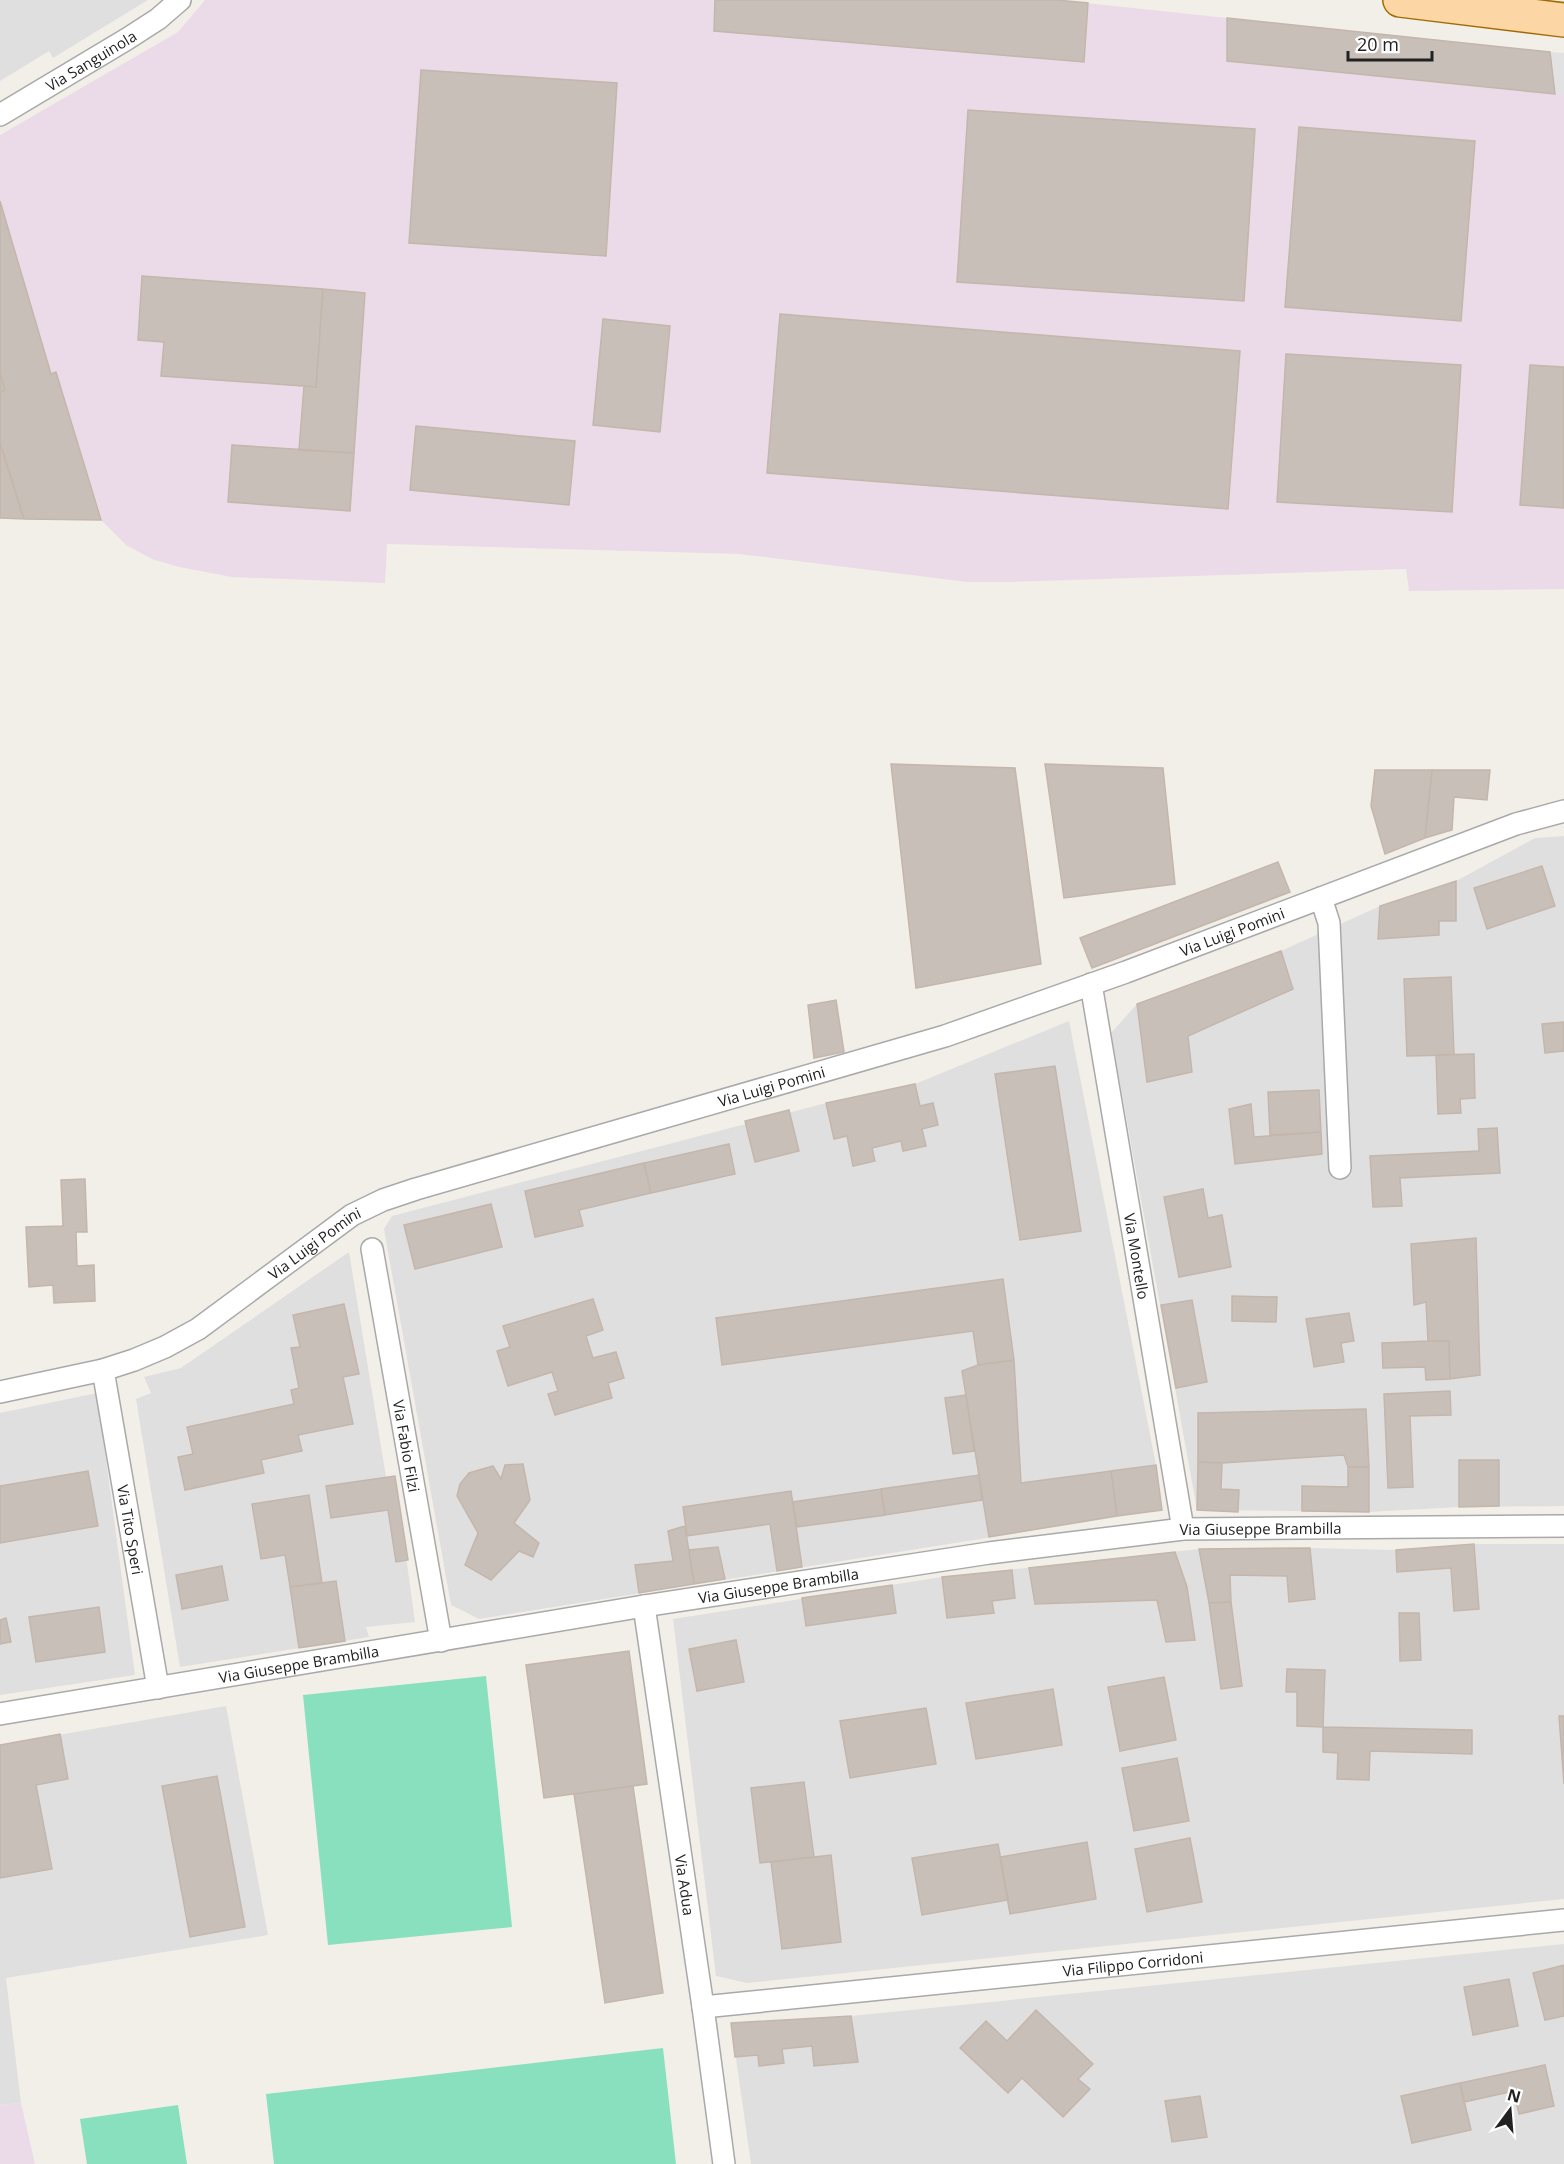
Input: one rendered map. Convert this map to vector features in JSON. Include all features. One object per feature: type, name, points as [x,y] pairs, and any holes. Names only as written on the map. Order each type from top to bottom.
[{"type":"main road","points":[[1400,0],[1564,20]]},
{"type":"street","name":"Via Sanguinola","points":[[0,115],[135,34],[158,19],[180,0]]},
{"type":"street","name":"Via Luigi Pomini","points":[[0,1392],[103,1370],[149,1354],[198,1329],[339,1224],[383,1200],[924,1043],[1091,984],[1516,824],[1546,814],[1564,811]]},
{"type":"street","points":[[1321,898],[1329,923],[1340,1168]]},
{"type":"street","name":"Via Montello","points":[[1091,984],[1183,1529]]},
{"type":"street","name":"Via Fabio Filzi","points":[[372,1249],[441,1641]]},
{"type":"street","name":"Via Tito Speri","points":[[103,1370],[158,1688]]},
{"type":"street","name":"Via Giuseppe Brambilla","points":[[0,1714],[644,1606],[989,1553],[1183,1529],[1564,1526]]},
{"type":"street","name":"Via Adua","points":[[644,1606],[724,2164]]},
{"type":"street","name":"Via Filippo Corridoni","points":[[703,2007],[1564,1920]]},
{"type":"shaded area","points":[[0,0],[148,0],[53,58],[49,51],[0,81]]},
{"type":"shaded area","points":[[205,0],[1057,0],[1550,52],[1555,93],[1564,95],[1564,589],[1409,591],[1406,569],[968,582],[739,554],[387,544],[385,583],[232,577],[179,567],[152,559],[126,545],[101,520],[0,518],[0,135],[178,32]]},
{"type":"shaded area","points":[[1550,52],[1564,53],[1564,95],[1555,94]]},
{"type":"shaded area","points":[[1564,836],[1564,1506],[1459,1507],[1369,1512],[1197,1510],[1111,1033],[1137,1004],[1281,951],[1380,906],[1456,881],[1535,838]]},
{"type":"shaded area","points":[[1069,1021],[1156,1465],[1162,1510],[479,1619],[451,1605],[384,1229],[392,1216],[826,1103],[915,1084]]},
{"type":"shaded area","points":[[349,1252],[386,1477],[395,1476],[415,1622],[366,1627],[369,1637],[180,1667],[136,1399],[151,1393],[144,1377],[181,1368]]},
{"type":"shaded area","points":[[97,1393],[135,1675],[0,1695],[0,1413]]},
{"type":"shaded area","points":[[1474,1544],[1564,1544],[1564,1899],[747,1983],[716,1976],[673,1619],[942,1577],[1199,1549],[1395,1550]]},
{"type":"shaded area","points":[[226,1706],[268,1935],[6,1978],[21,2103],[0,2105],[0,1745]]},
{"type":"shaded area","points":[[1564,1944],[1564,2164],[751,2164],[731,2023],[851,2016]]},
{"type":"shaded area","points":[[21,2103],[35,2164],[0,2164],[0,2105]]},
{"type":"green space","points":[[486,1676],[512,1927],[328,1945],[303,1695]]},
{"type":"green space","points":[[663,2048],[676,2164],[274,2164],[266,2094]]},
{"type":"green space","points":[[178,2105],[187,2164],[87,2164],[80,2119]]},
{"type":"building","points":[[715,0],[1057,0],[1088,3],[1084,62],[714,31]]},
{"type":"building","points":[[1227,18],[1550,52],[1555,94],[1227,61]]},
{"type":"building","points":[[421,70],[617,83],[606,256],[409,243]]},
{"type":"building","points":[[968,110],[1255,129],[1244,301],[957,282]]},
{"type":"building","points":[[1299,127],[1475,141],[1461,321],[1285,307]]},
{"type":"building","points":[[0,201],[51,374],[56,372],[101,520],[24,519],[0,443],[0,392],[5,390],[0,373]]},
{"type":"building","points":[[142,276],[323,289],[316,387],[161,376],[164,342],[138,340]]},
{"type":"building","points":[[323,289],[365,293],[354,453],[299,450],[304,386],[316,387]]},
{"type":"building","points":[[780,314],[1240,351],[1228,509],[767,473]]},
{"type":"building","points":[[603,319],[670,326],[660,432],[593,425]]},
{"type":"building","points":[[1286,354],[1461,365],[1452,512],[1277,502]]},
{"type":"building","points":[[1530,365],[1564,367],[1564,508],[1520,505]]},
{"type":"building","points":[[0,373],[5,390],[0,392]]},
{"type":"building","points":[[416,426],[575,441],[569,505],[410,490]]},
{"type":"building","points":[[0,443],[24,519],[0,518]]},
{"type":"building","points":[[232,445],[354,453],[350,511],[228,502]]},
{"type":"building","points":[[891,764],[1015,768],[1041,964],[916,988]]},
{"type":"building","points":[[1045,764],[1163,768],[1175,884],[1064,898]]},
{"type":"building","points":[[1375,770],[1432,770],[1425,838],[1385,854],[1371,806]]},
{"type":"building","points":[[1432,770],[1490,770],[1487,800],[1454,797],[1452,830],[1425,838]]},
{"type":"building","points":[[1278,862],[1290,892],[1092,968],[1080,938]]},
{"type":"building","points":[[1542,866],[1555,906],[1487,929],[1474,888]]},
{"type":"building","points":[[1456,881],[1456,921],[1439,921],[1439,935],[1378,939],[1380,906]]},
{"type":"building","points":[[1281,951],[1293,989],[1188,1036],[1192,1072],[1147,1082],[1137,1004]]},
{"type":"building","points":[[1451,977],[1454,1055],[1407,1056],[1404,979]]},
{"type":"building","points":[[836,1000],[844,1052],[814,1058],[808,1005]]},
{"type":"building","points":[[1564,1022],[1564,1051],[1545,1053],[1542,1024]]},
{"type":"building","points":[[1474,1054],[1475,1098],[1460,1099],[1461,1113],[1438,1114],[1436,1055]]},
{"type":"building","points":[[1055,1066],[1081,1231],[1020,1240],[995,1074]]},
{"type":"building","points":[[915,1084],[920,1106],[933,1103],[938,1125],[922,1129],[926,1146],[903,1151],[901,1141],[872,1148],[875,1161],[853,1166],[847,1136],[834,1139],[826,1103]]},
{"type":"building","points":[[1319,1090],[1321,1132],[1270,1135],[1268,1092]]},
{"type":"building","points":[[1251,1104],[1254,1137],[1321,1132],[1322,1154],[1235,1164],[1229,1109]]},
{"type":"building","points":[[789,1110],[799,1151],[755,1162],[745,1121]]},
{"type":"building","points":[[1497,1128],[1500,1173],[1400,1178],[1402,1206],[1373,1207],[1370,1156],[1479,1151],[1478,1129]]},
{"type":"building","points":[[729,1144],[735,1174],[651,1193],[644,1163]]},
{"type":"building","points":[[644,1163],[651,1193],[579,1210],[583,1226],[535,1237],[525,1191]]},
{"type":"building","points":[[85,1179],[87,1232],[76,1232],[77,1266],[94,1265],[95,1301],[54,1303],[53,1285],[29,1287],[26,1227],[63,1226],[61,1180]]},
{"type":"building","points":[[1203,1189],[1208,1218],[1222,1215],[1231,1267],[1179,1277],[1164,1197]]},
{"type":"building","points":[[491,1204],[502,1247],[415,1269],[404,1225]]},
{"type":"building","points":[[1476,1238],[1480,1375],[1450,1379],[1449,1341],[1428,1341],[1426,1302],[1414,1305],[1411,1244]]},
{"type":"building","points":[[1003,1279],[1014,1360],[978,1365],[973,1331],[722,1365],[716,1318]]},
{"type":"building","points":[[1232,1296],[1277,1297],[1276,1322],[1232,1321]]},
{"type":"building","points":[[593,1299],[603,1330],[586,1336],[593,1358],[616,1352],[624,1378],[608,1383],[612,1398],[555,1415],[548,1394],[558,1391],[552,1372],[508,1386],[497,1351],[510,1347],[503,1326]]},
{"type":"building","points":[[1192,1300],[1207,1382],[1176,1388],[1161,1305]]},
{"type":"building","points":[[344,1304],[359,1374],[343,1377],[353,1424],[298,1435],[302,1451],[261,1460],[264,1473],[185,1490],[178,1457],[193,1454],[187,1427],[294,1404],[291,1390],[299,1388],[291,1348],[300,1347],[293,1315]]},
{"type":"building","points":[[1349,1313],[1354,1341],[1341,1343],[1344,1362],[1314,1367],[1306,1319]]},
{"type":"building","points":[[1449,1341],[1450,1379],[1426,1380],[1425,1367],[1383,1368],[1382,1343]]},
{"type":"building","points":[[1014,1360],[1021,1483],[1111,1471],[1117,1516],[989,1537],[962,1371],[978,1365]]},
{"type":"building","points":[[1450,1391],[1451,1415],[1410,1416],[1413,1487],[1388,1488],[1384,1394]]},
{"type":"building","points":[[966,1395],[974,1451],[953,1454],[945,1398]]},
{"type":"building","points":[[1366,1409],[1369,1467],[1348,1467],[1344,1455],[1222,1463],[1198,1462],[1198,1413]]},
{"type":"building","points":[[1459,1460],[1499,1460],[1499,1506],[1459,1507]]},
{"type":"building","points":[[1198,1462],[1222,1463],[1221,1489],[1239,1490],[1238,1512],[1197,1510]]},
{"type":"building","points":[[523,1464],[530,1500],[514,1523],[539,1543],[533,1557],[519,1551],[491,1580],[465,1565],[478,1533],[457,1496],[460,1484],[469,1473],[493,1466],[501,1479],[505,1465]]},
{"type":"building","points":[[1156,1465],[1162,1510],[1117,1516],[1111,1471]]},
{"type":"building","points":[[1348,1467],[1369,1467],[1369,1512],[1302,1511],[1302,1486],[1348,1487]]},
{"type":"building","points":[[88,1471],[98,1526],[0,1543],[0,1486]]},
{"type":"building","points":[[979,1475],[982,1500],[885,1515],[881,1489]]},
{"type":"building","points":[[395,1476],[408,1560],[396,1562],[388,1510],[331,1518],[326,1486]]},
{"type":"building","points":[[881,1489],[885,1515],[797,1527],[793,1502]]},
{"type":"building","points":[[791,1491],[802,1567],[777,1571],[770,1524],[687,1536],[683,1507]]},
{"type":"building","points":[[309,1495],[322,1583],[290,1587],[285,1555],[261,1559],[252,1504]]},
{"type":"building","points":[[685,1526],[694,1584],[639,1593],[635,1565],[673,1561],[668,1531]]},
{"type":"building","points":[[1474,1544],[1479,1609],[1454,1611],[1451,1568],[1397,1572],[1396,1550]]},
{"type":"building","points":[[718,1547],[725,1579],[694,1584],[689,1550]]},
{"type":"building","points":[[1310,1548],[1315,1599],[1289,1602],[1287,1576],[1230,1575],[1231,1602],[1209,1603],[1199,1549]]},
{"type":"building","points":[[1175,1552],[1187,1587],[1195,1640],[1166,1642],[1157,1600],[1035,1604],[1029,1568]]},
{"type":"building","points":[[222,1566],[228,1600],[182,1609],[176,1575]]},
{"type":"building","points":[[1012,1570],[1015,1598],[992,1601],[994,1613],[947,1618],[942,1577]]},
{"type":"building","points":[[336,1581],[345,1641],[299,1648],[290,1587]]},
{"type":"building","points":[[892,1585],[896,1613],[806,1626],[802,1598]]},
{"type":"building","points":[[1231,1602],[1242,1686],[1221,1689],[1209,1603]]},
{"type":"building","points":[[99,1607],[105,1652],[36,1662],[29,1617]]},
{"type":"building","points":[[1399,1613],[1419,1613],[1421,1660],[1400,1661]]},
{"type":"building","points":[[6,1618],[11,1642],[0,1644],[0,1620]]},
{"type":"building","points":[[736,1640],[744,1682],[697,1691],[689,1649]]},
{"type":"building","points":[[629,1651],[647,1784],[544,1798],[526,1665]]},
{"type":"building","points":[[1287,1669],[1325,1670],[1323,1727],[1297,1726],[1297,1692],[1286,1692]]},
{"type":"building","points":[[1164,1677],[1176,1740],[1120,1751],[1108,1687]]},
{"type":"building","points":[[1053,1689],[1062,1745],[976,1759],[966,1703]]},
{"type":"building","points":[[926,1708],[936,1764],[850,1778],[840,1721]]},
{"type":"building","points":[[1559,1716],[1564,1716],[1564,1784]]},
{"type":"building","points":[[1323,1727],[1472,1730],[1472,1754],[1370,1751],[1369,1780],[1337,1779],[1338,1753],[1323,1752]]},
{"type":"building","points":[[60,1734],[68,1779],[36,1785],[52,1869],[0,1878],[0,1745]]},
{"type":"building","points":[[1177,1758],[1189,1821],[1134,1831],[1122,1768]]},
{"type":"building","points":[[217,1776],[245,1927],[190,1937],[162,1786]]},
{"type":"building","points":[[804,1782],[814,1857],[760,1863],[751,1788]]},
{"type":"building","points":[[633,1786],[663,1993],[605,2003],[574,1794]]},
{"type":"building","points":[[1190,1838],[1202,1902],[1147,1912],[1135,1849]]},
{"type":"building","points":[[1087,1842],[1096,1899],[1010,1914],[1000,1857]]},
{"type":"building","points":[[998,1844],[1008,1900],[922,1915],[912,1858]]},
{"type":"building","points":[[831,1855],[841,1942],[782,1949],[771,1862]]},
{"type":"building","points":[[1564,1965],[1564,2016],[1545,2020],[1533,1973]]},
{"type":"building","points":[[1509,1979],[1518,2026],[1473,2035],[1464,1987]]},
{"type":"building","points":[[1036,2010],[1093,2064],[1078,2079],[1090,2089],[1063,2117],[1022,2078],[1008,2093],[960,2048],[986,2021],[1007,2041]]},
{"type":"building","points":[[851,2016],[858,2062],[814,2066],[812,2046],[782,2049],[784,2063],[759,2066],[758,2055],[735,2057],[731,2023]]},
{"type":"building","points":[[1545,2065],[1554,2106],[1519,2114],[1514,2091],[1464,2102],[1460,2083]]},
{"type":"building","points":[[1460,2083],[1471,2130],[1412,2143],[1401,2096]]},
{"type":"building","points":[[1200,2096],[1207,2137],[1172,2142],[1165,2101]]}]
